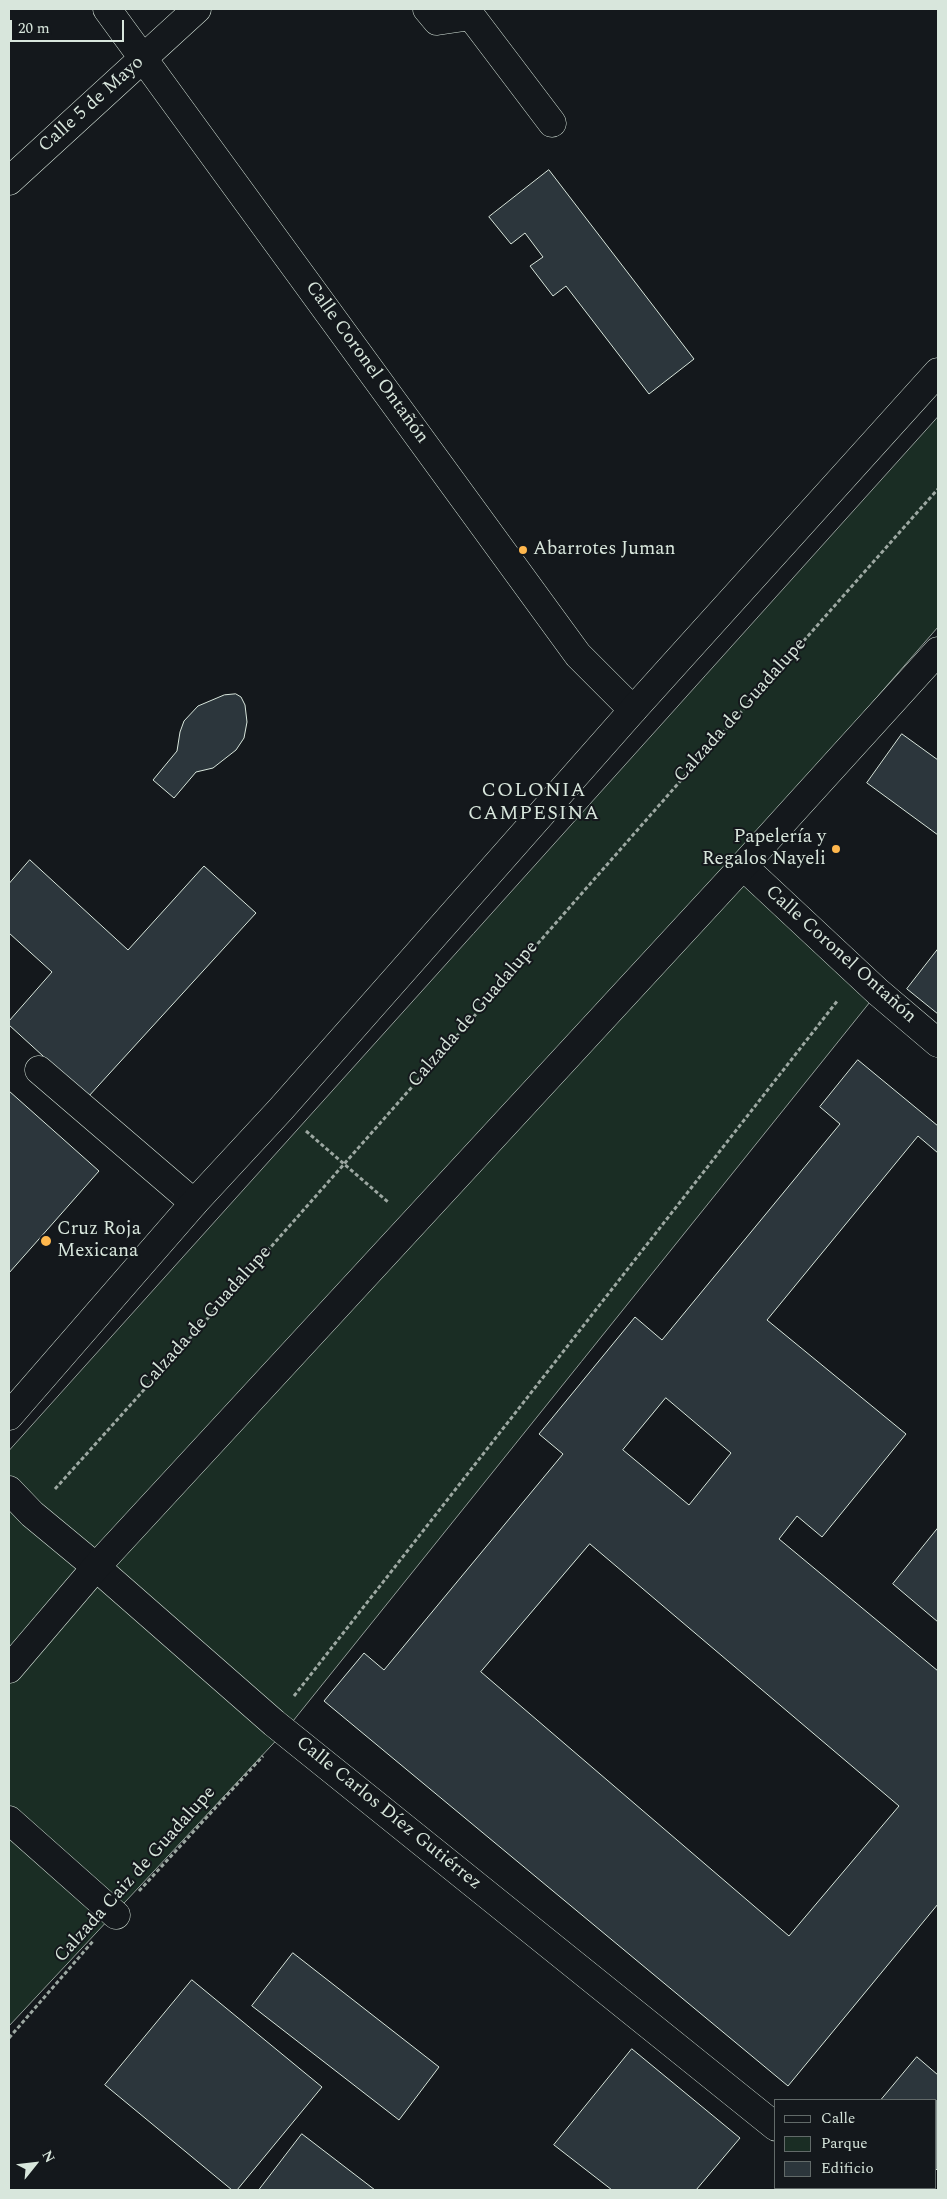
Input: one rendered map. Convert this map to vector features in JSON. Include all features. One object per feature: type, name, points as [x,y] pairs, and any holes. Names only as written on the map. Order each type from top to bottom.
[{"type":"main road","name":"Calle Coronel Ontañón","points":[[107,9],[144,57],[578,655],[633,710]]},
{"type":"main road","name":"Calle 5 de Mayo","points":[[9,181],[197,9]]},
{"type":"main road","points":[[427,9],[437,21],[471,16],[552,123]]},
{"type":"main road","points":[[9,1416],[194,1203],[281,1109],[633,710],[938,372]]},
{"type":"main road","points":[[9,1669],[96,1567],[743,866],[938,651]]},
{"type":"main road","name":"Calle Coronel Ontañón","points":[[743,866],[858,974],[938,1043]]},
{"type":"main road","points":[[39,1070],[194,1203]]},
{"type":"main road","name":"Calle Carlos Díez Gutiérrez","points":[[9,1490],[32,1514],[280,1727],[774,2125]]},
{"type":"main road","points":[[9,1820],[116,1915]]},
{"type":"path","name":"Calzada de Guadalupe","points":[[32,1514],[344,1164],[684,775],[938,489]]},
{"type":"path","name":"Calzada Caiz de Guadalupe","points":[[9,2038],[280,1727],[858,974]]},
{"type":"path","points":[[281,1109],[413,1224]]},
{"type":"green space","points":[[938,417],[938,627],[763,828],[734,855],[9,1662],[9,1451]]},
{"type":"green space","points":[[743,866],[878,992],[285,1731],[9,2026],[9,1669]]},
{"type":"building","points":[[549,170],[694,359],[649,394],[566,286],[553,296],[530,266],[543,257],[525,233],[511,244],[489,217]]},
{"type":"building","points":[[236,694],[241,697],[245,705],[247,722],[244,738],[236,750],[213,768],[196,772],[174,798],[153,780],[177,751],[184,721],[198,706],[224,695]]},
{"type":"building","points":[[902,734],[938,760],[938,835],[867,783]]},
{"type":"building","points":[[30,860],[128,950],[204,866],[256,913],[88,1097],[9,1025],[9,1021],[52,972],[9,933],[9,884]]},
{"type":"building","points":[[938,949],[938,1014],[907,989]]},
{"type":"building","points":[[858,1060],[938,1126],[938,1153],[918,1136],[767,1320],[906,1434],[822,1537],[797,1516],[779,1539],[938,1671],[938,1904],[788,2086],[324,1701],[364,1653],[384,1670],[563,1454],[539,1434],[635,1317],[662,1340],[840,1124],[820,1107]],"holes":[[[666,1398],[731,1453],[689,1505],[623,1450]],[[590,1544],[899,1806],[789,1936],[481,1672]]]},
{"type":"building","points":[[9,1091],[99,1171],[9,1273]]},
{"type":"building","points":[[938,1528],[938,1622],[893,1584]]},
{"type":"building","points":[[293,1953],[439,2067],[399,2120],[252,2006]]},
{"type":"building","points":[[192,1980],[322,2087],[237,2190],[232,2190],[105,2085]]},
{"type":"building","points":[[632,2049],[740,2138],[696,2190],[612,2190],[554,2145]]},
{"type":"building","points":[[917,2057],[938,2075],[938,2171],[937,2099],[882,2099]]},
{"type":"building","points":[[302,2134],[375,2190],[259,2190]]},
{"type":"place","name":"Abarrotes Juman","points":[[523,550]]},
{"type":"place","name":"Papelería y Regalos Nayeli","points":[[836,849]]},
{"type":"place","name":"Cruz Roja Mexicana","points":[[46,1241]]},
{"type":"district","name":"COLONIA CAMPESINA","points":[[534,804]]}]
